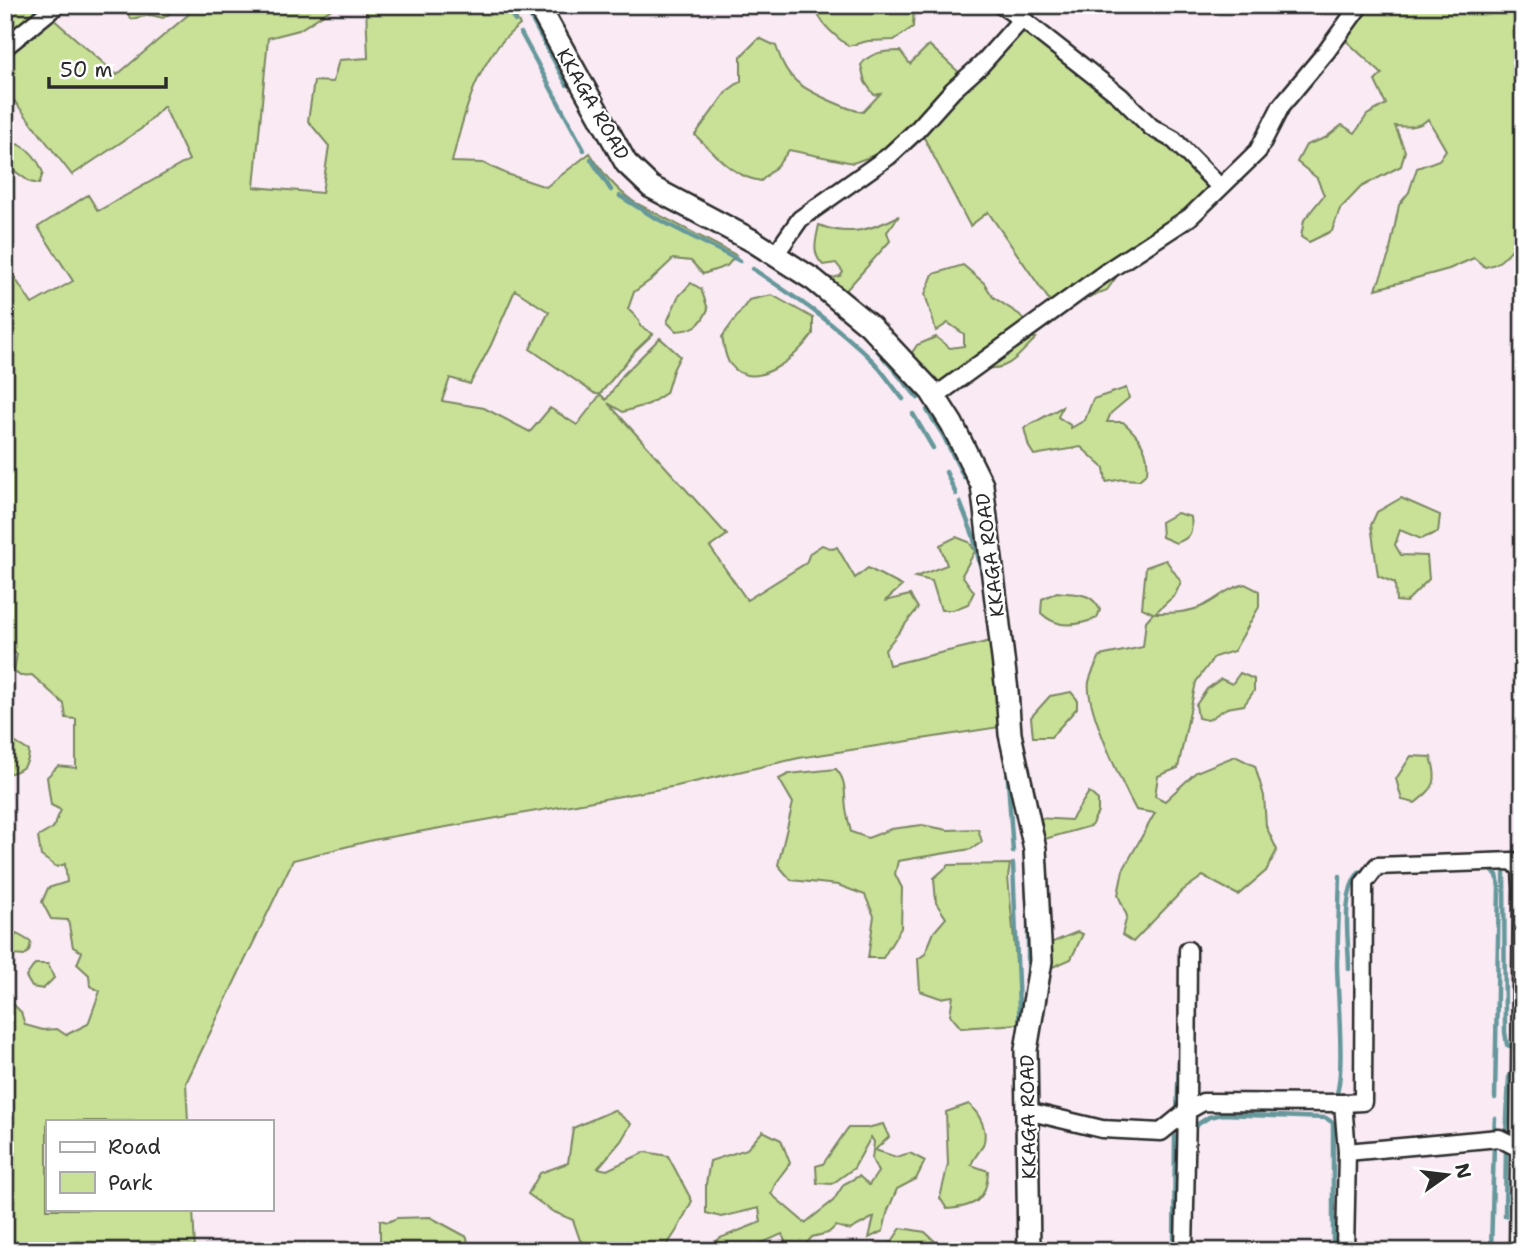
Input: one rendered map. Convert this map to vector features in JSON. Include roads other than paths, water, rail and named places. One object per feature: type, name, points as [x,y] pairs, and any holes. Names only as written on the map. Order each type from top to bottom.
[{"type":"street","name":"KKAGA ROAD","points":[[538,5],[626,163],[651,187],[753,241],[814,280],[870,326],[922,380],[963,445],[982,485],[1010,734],[1035,849],[1041,961],[1026,1050],[1029,1251]]},
{"type":"street","points":[[1001,5],[1120,96],[1151,127],[1174,140],[1220,187]]},
{"type":"street","points":[[936,400],[942,392],[1068,299],[1190,217],[1258,150],[1281,106],[1326,52],[1360,5]]},
{"type":"street","points":[[5,47],[50,7]]},
{"type":"street","points":[[775,255],[800,219],[889,156],[981,65],[1021,19]]},
{"type":"street","points":[[1027,1111],[1102,1129],[1161,1132],[1203,1102],[1363,1102],[1364,883],[1377,866],[1513,861],[1521,870],[1522,878],[1518,1251]]},
{"type":"street","points":[[1184,1251],[1188,950]]},
{"type":"street","points":[[1343,1103],[1347,1152],[1345,1251]]},
{"type":"street","points":[[1347,1152],[1499,1138],[1519,1148]]},
{"type":"waterway","points":[[33,16],[36,7],[34,5]]},
{"type":"waterway","points":[[507,5],[515,21]]},
{"type":"waterway","points":[[524,5],[567,85]]},
{"type":"waterway","points":[[521,33],[584,150]]},
{"type":"waterway","points":[[5,57],[13,50]]},
{"type":"waterway","points":[[591,159],[611,190]]},
{"type":"waterway","points":[[620,196],[654,217],[740,261]]},
{"type":"waterway","points":[[753,269],[845,335],[873,361],[903,399]]},
{"type":"waterway","points":[[877,350],[918,398]]},
{"type":"waterway","points":[[927,410],[964,477]]},
{"type":"waterway","points":[[913,414],[933,448]]},
{"type":"waterway","points":[[946,472],[956,494]]},
{"type":"waterway","points":[[960,502],[973,535],[982,573]]},
{"type":"waterway","points":[[1007,766],[1013,852]]},
{"type":"waterway","points":[[1024,844],[1027,899]]},
{"type":"waterway","points":[[1504,863],[1505,1032],[1507,1045],[1515,1048]]},
{"type":"waterway","points":[[1013,864],[1020,1031]]},
{"type":"waterway","points":[[1489,868],[1497,875],[1499,886],[1495,1098]]},
{"type":"waterway","points":[[1349,969],[1349,893],[1359,872],[1369,870]]},
{"type":"waterway","points":[[1335,1098],[1340,1073],[1337,963],[1340,876]]},
{"type":"waterway","points":[[1028,921],[1028,978]]},
{"type":"waterway","points":[[1177,1115],[1180,1036]]},
{"type":"waterway","points":[[1506,1138],[1509,1078],[1514,1067]]},
{"type":"waterway","points":[[1192,1128],[1209,1117],[1223,1114],[1326,1118],[1333,1123],[1333,1251]]},
{"type":"waterway","points":[[1494,1134],[1495,1118]]},
{"type":"waterway","points":[[1174,1251],[1175,1137]]},
{"type":"waterway","points":[[1491,1251],[1494,1143]]},
{"type":"waterway","points":[[1505,1216],[1506,1147]]}]
